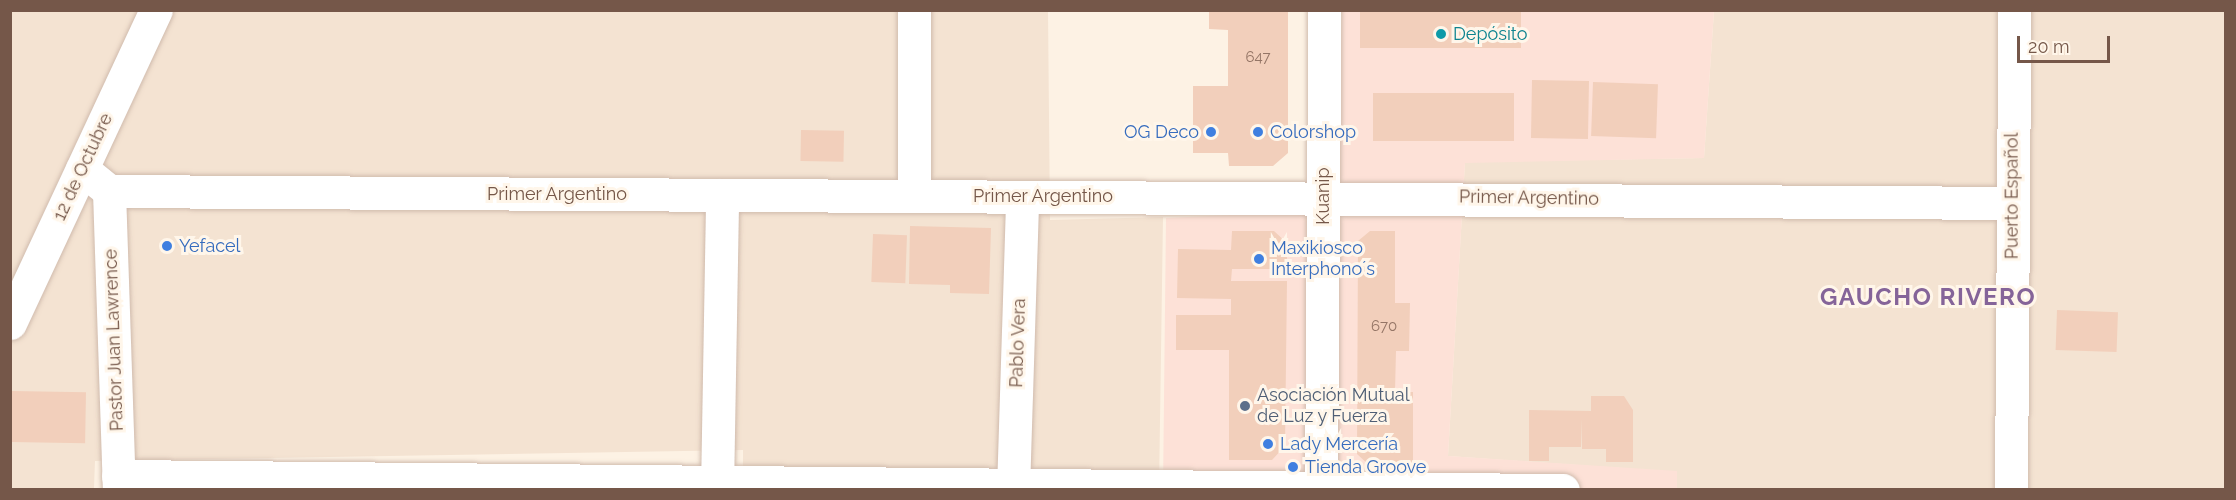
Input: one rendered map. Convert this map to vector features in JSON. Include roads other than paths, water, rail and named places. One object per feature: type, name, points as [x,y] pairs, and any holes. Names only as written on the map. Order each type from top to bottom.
[{"type":"street","name":"12 de Octubre","points":[[10,323],[156,10]]},
{"type":"street","points":[[914,10],[914,194]]},
{"type":"street","name":"Kuanip","points":[[1321,489],[1324,10]]},
{"type":"street","name":"Puerto Español","points":[[2011,489],[2014,10]]},
{"type":"street","points":[[81,169],[110,191]]},
{"type":"street","name":"Primer Argentino","points":[[110,191],[914,194],[1022,197],[1323,196],[2012,203]]},
{"type":"street","name":"Pastor Juan Lawrence","points":[[110,191],[118,483]]},
{"type":"street","points":[[717,485],[722,195]]},
{"type":"street","name":"Pablo Vera","points":[[1013,488],[1022,197]]},
{"type":"street","points":[[118,483],[1563,489]]},
{"type":"place","name":"Depósito","points":[[1441,34]]},
{"type":"place","name":"OG Deco","points":[[1211,132]]},
{"type":"place","name":"Colorshop","points":[[1258,132]]},
{"type":"place","name":"Yefacel","points":[[167,246]]},
{"type":"place","name":"Maxikiosco Interphono´s","points":[[1259,259]]},
{"type":"place","name":"Asociación Mutual de Luz y Fuerza","points":[[1245,406]]},
{"type":"place","name":"Lady Mercería","points":[[1268,444]]},
{"type":"place","name":"Tienda Groove","points":[[1293,467]]},
{"type":"district","name":"GAUCHO RIVERO","points":[[1928,297]]}]
